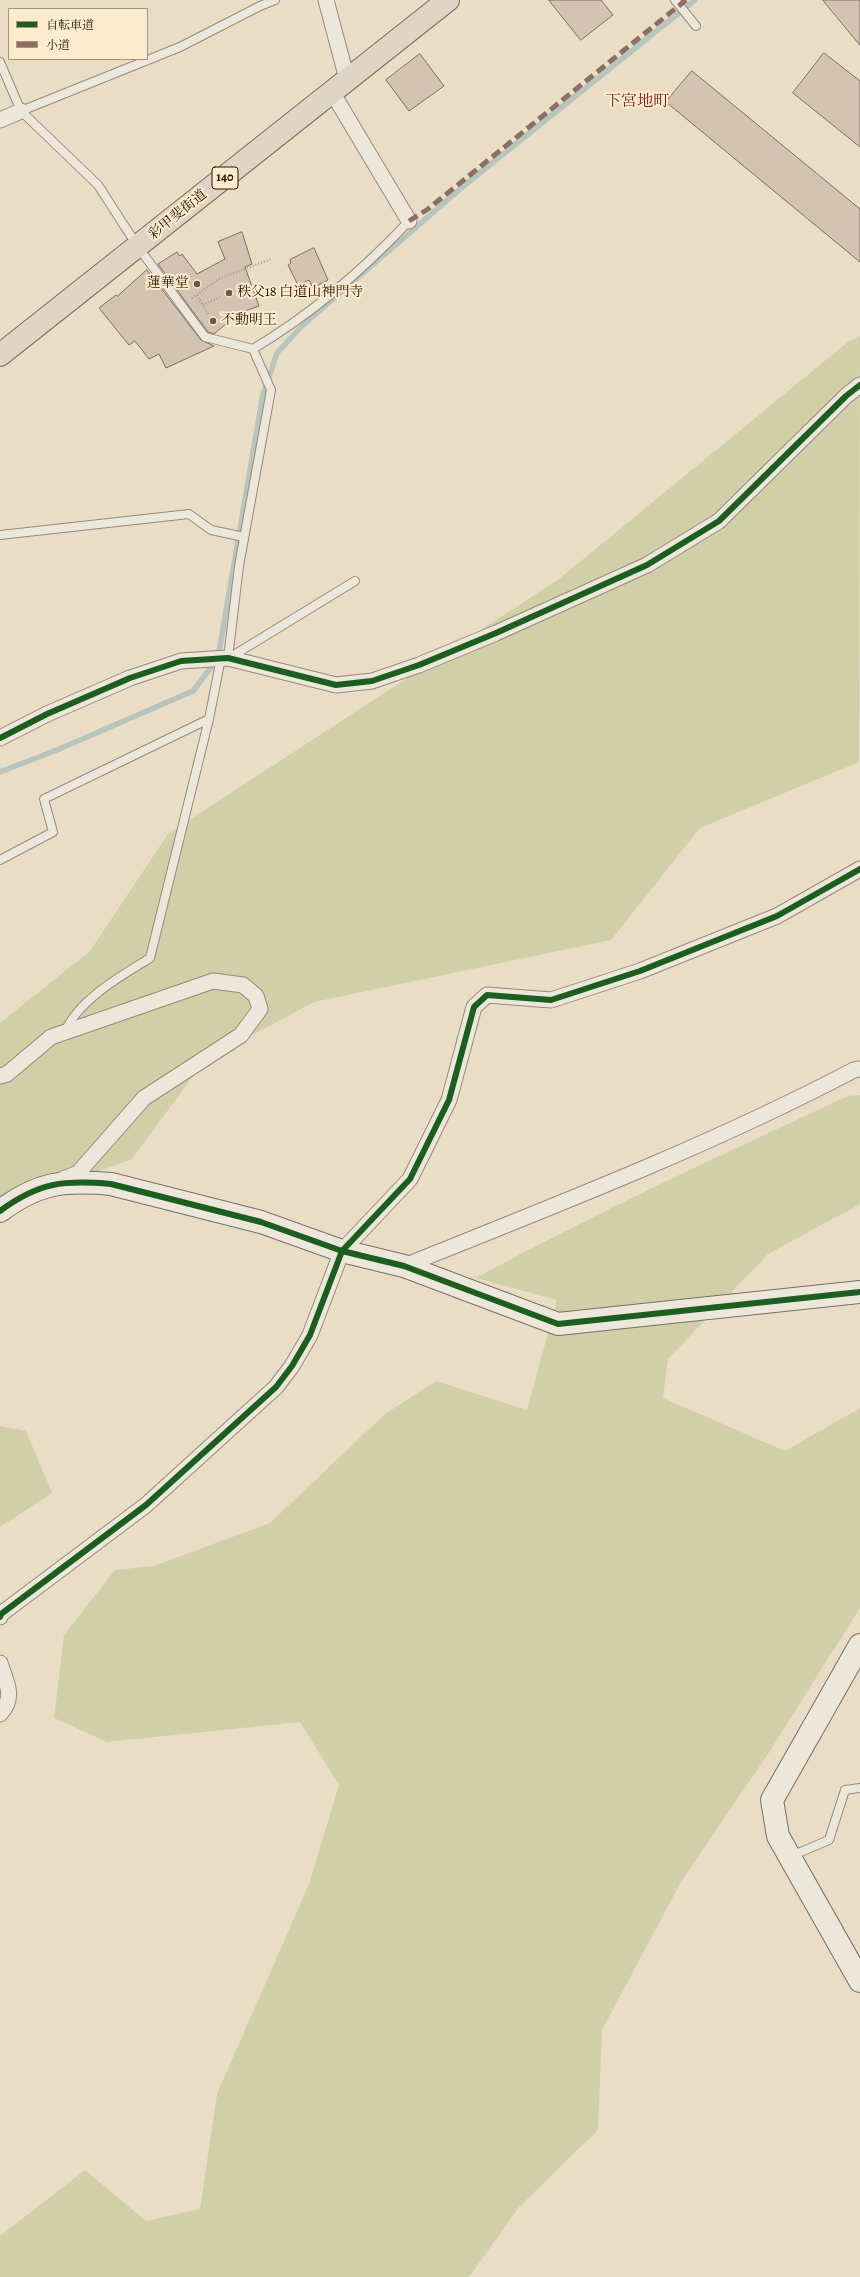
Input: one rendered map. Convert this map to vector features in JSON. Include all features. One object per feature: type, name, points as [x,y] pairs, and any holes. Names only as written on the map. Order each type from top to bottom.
[{"type":"highway","name":"彩甲斐街道","points":[[0,355],[448,0]]},
{"type":"street","points":[[326,0],[340,86],[410,221]]},
{"type":"street","points":[[0,120],[21,111]]},
{"type":"street","points":[[0,738],[47,714],[130,678],[181,661],[225,658],[336,685],[379,679],[419,665],[496,633],[647,565],[719,521],[846,396],[860,385]]},
{"type":"street","points":[[0,1617],[1,1614],[146,1505],[276,1387],[292,1366],[310,1335],[342,1251],[410,1179],[449,1100],[474,1007],[487,995],[551,1000],[632,974],[777,916],[860,869]]},
{"type":"street","points":[[0,1076],[7,1074],[51,1037],[213,981],[243,985],[256,996],[260,1009],[241,1035],[144,1098],[78,1173],[17,1198],[0,1211]]},
{"type":"street","points":[[404,1266],[642,1170],[782,1106],[854,1070],[860,1069]]},
{"type":"street","points":[[55,1183],[87,1182],[111,1184],[261,1222],[342,1251],[404,1266],[558,1324],[860,1292]]},
{"type":"street","points":[[860,1645],[772,1800],[778,1836],[860,1981]]},
{"type":"street","points":[[0,1662],[10,1697],[6,1708],[0,1714]]},
{"type":"lane","points":[[148,59],[180,46],[275,0]]},
{"type":"lane","points":[[675,0],[696,26]]},
{"type":"lane","points":[[21,111],[146,60]]},
{"type":"lane","points":[[0,62],[21,111],[98,185],[138,247],[206,337],[253,349],[283,331],[351,276],[410,221]]},
{"type":"lane","points":[[65,1032],[70,1018],[111,983],[150,958],[225,658],[244,537],[271,390],[253,349]]},
{"type":"lane","points":[[0,535],[189,514],[211,530],[244,537]]},
{"type":"lane","points":[[225,658],[355,581]]},
{"type":"lane","points":[[0,860],[53,832],[44,799],[209,719]]},
{"type":"lane","points":[[790,1856],[829,1840],[845,1790],[860,1788]]},
{"type":"path","points":[[181,304],[197,295],[219,279],[271,259]]},
{"type":"path","points":[[197,295],[208,314]]},
{"type":"path","points":[[203,305],[220,297]]},
{"type":"shaded area","points":[[860,336],[859,762],[700,828],[611,940],[314,1002],[204,1061],[132,1159],[0,1208],[0,1023],[90,951],[168,834],[559,579],[849,341]]},
{"type":"shaded area","points":[[860,1095],[860,1204],[768,1254],[668,1359],[663,1398],[785,1451],[860,1408],[860,1608],[768,1754],[682,1880],[602,2030],[598,2130],[519,2207],[469,2277],[0,2277],[0,2236],[85,2170],[146,2221],[200,2209],[217,2094],[309,1884],[339,1785],[300,1722],[107,1742],[54,1718],[64,1635],[115,1570],[154,1566],[270,1523],[385,1414],[436,1381],[527,1410],[557,1300],[476,1278],[568,1230],[707,1162],[848,1096]]},
{"type":"shaded area","points":[[0,1426],[26,1431],[52,1493],[0,1527]]},
{"type":"building","points":[[549,0],[601,0],[613,15],[581,40]]},
{"type":"building","points":[[823,0],[860,0],[860,45]]},
{"type":"building","points":[[824,53],[860,81],[860,147],[793,93]]},
{"type":"building","points":[[420,54],[444,86],[409,111],[386,80]]},
{"type":"building","points":[[692,71],[860,209],[860,262],[666,102]]},
{"type":"building","points":[[242,232],[252,264],[245,267],[259,306],[239,313],[214,334],[208,332],[158,264],[177,252],[180,256],[182,254],[197,274],[225,259],[218,242]]},
{"type":"building","points":[[314,248],[328,280],[313,288],[309,280],[298,285],[288,265],[291,263],[290,260]]},
{"type":"building","points":[[147,270],[201,340],[214,346],[166,368],[159,354],[149,359],[135,341],[129,345],[99,308],[116,295],[117,296]]},
{"type":"waterway","points":[[0,772],[57,750],[193,691],[218,658],[263,394],[277,353],[302,326],[466,184],[695,0]]},
{"type":"marked path","points":[[409,221],[428,209],[686,0]]},
{"type":"cycle path","points":[[0,738],[47,714],[130,678],[181,661],[228,658],[336,685],[372,681],[419,665],[496,633],[647,565],[719,521],[846,396],[860,385]]},
{"type":"cycle path","points":[[0,1617],[1,1614],[146,1505],[276,1387],[292,1366],[310,1335],[342,1251],[410,1179],[449,1100],[474,1007],[487,995],[551,1000],[640,971],[777,916],[860,869]]},
{"type":"cycle path","points":[[0,1211],[27,1194],[52,1185],[79,1182],[111,1184],[261,1222],[342,1251],[404,1266],[558,1324],[860,1292]]},
{"type":"place","name":"蓮華堂","points":[[197,284]]},
{"type":"place","name":"秩父18 白道山神門寺","points":[[229,293]]},
{"type":"place","name":"不動明王","points":[[213,321]]},
{"type":"district","name":"下宮地町","points":[[637,102]]}]
